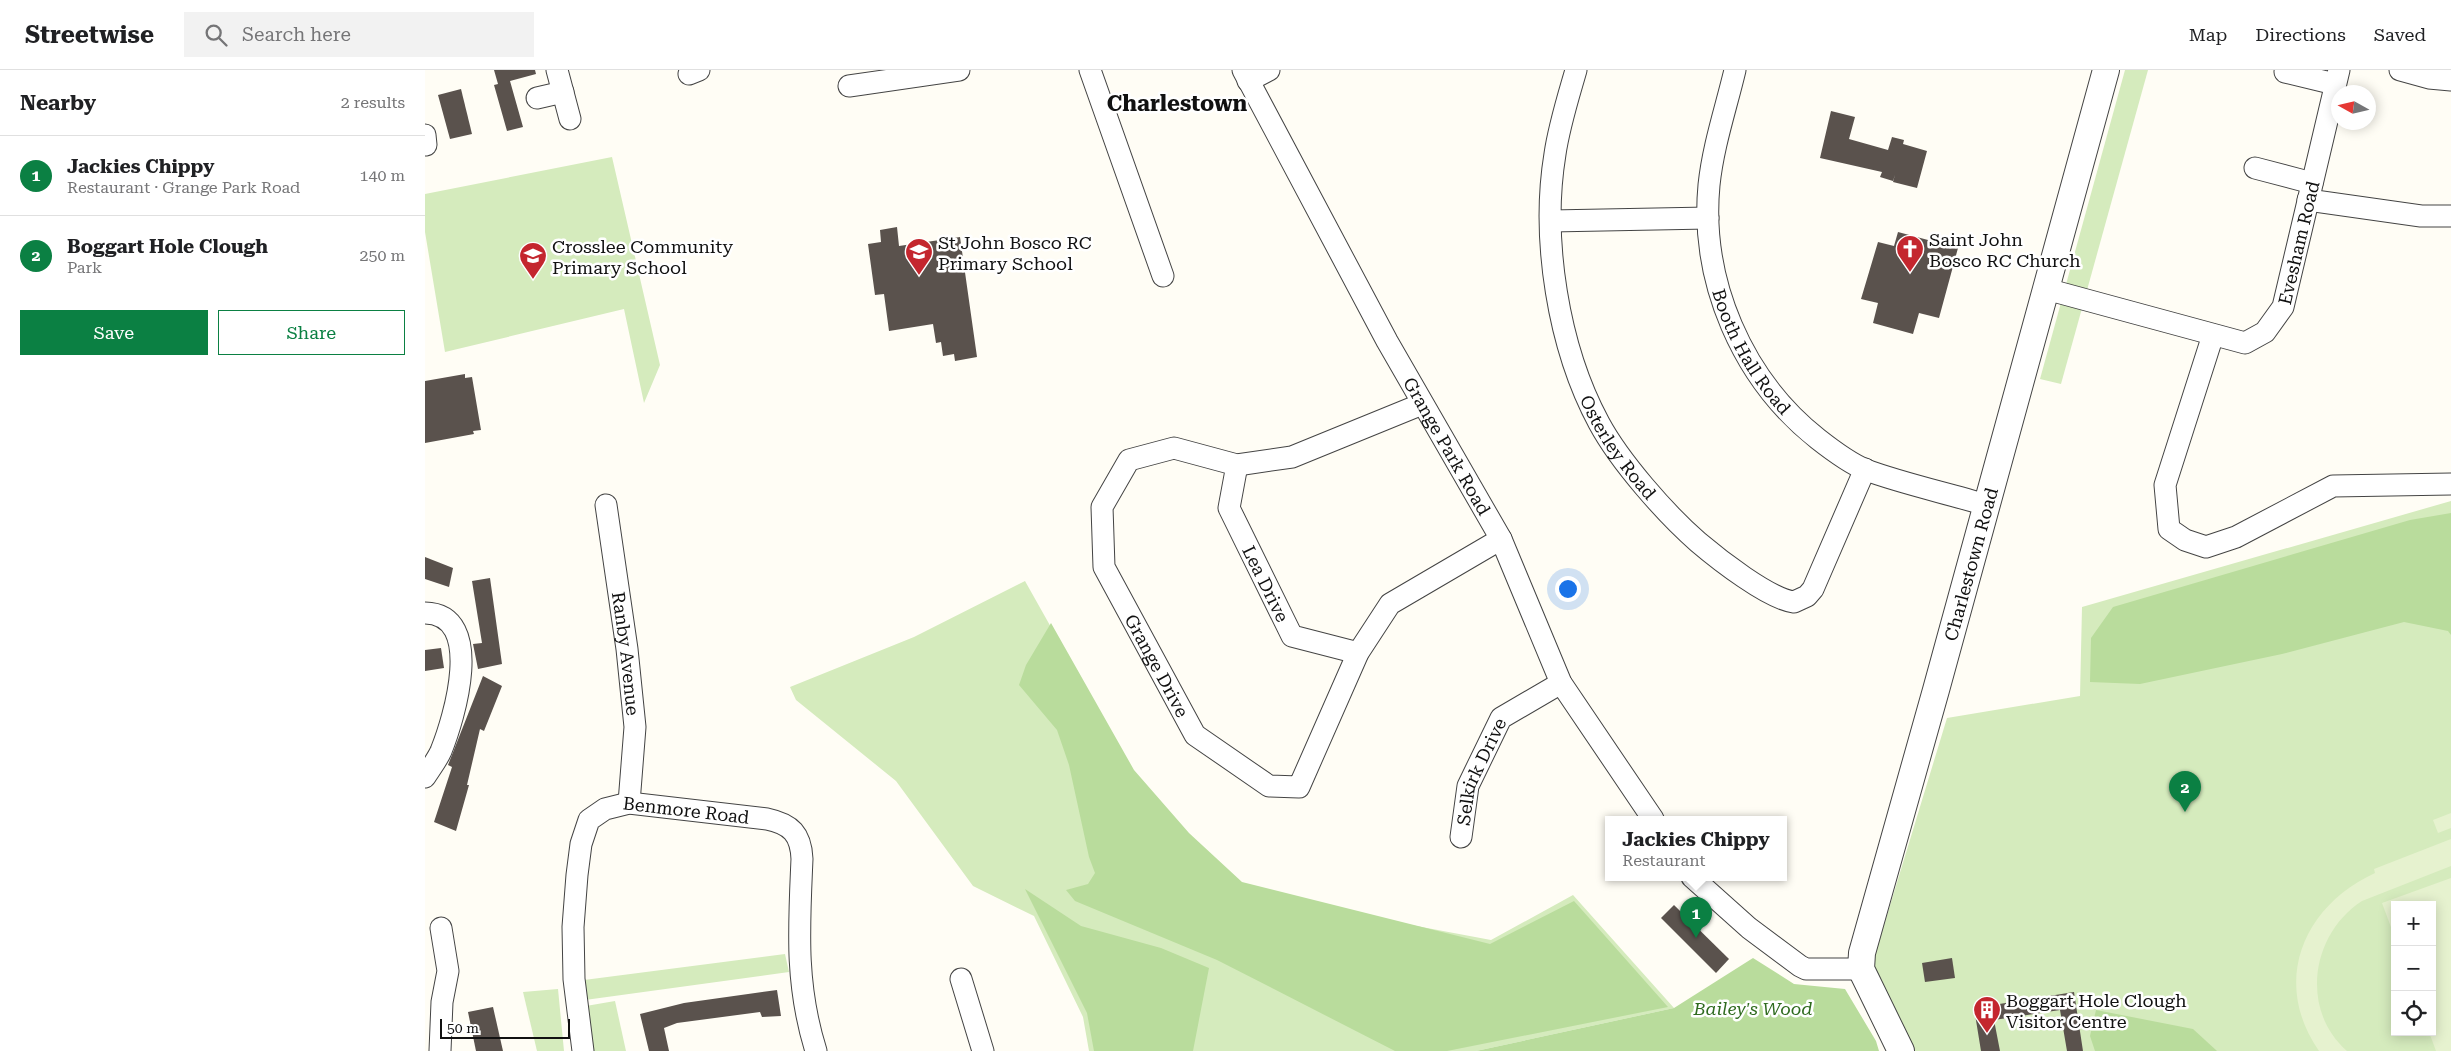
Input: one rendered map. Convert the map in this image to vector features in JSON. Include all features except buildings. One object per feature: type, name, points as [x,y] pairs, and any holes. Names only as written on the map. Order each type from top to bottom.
[{"type":"street","points":[[557,70],[570,119]]},
{"type":"street","points":[[849,86],[888,75],[959,70]]},
{"type":"street","points":[[1090,70],[1163,276]]},
{"type":"street","points":[[1245,75],[1269,70]]},
{"type":"street","name":"Osterley Road","points":[[1576,70],[1562,119],[1555,156],[1551,220],[1555,277],[1565,331],[1581,383],[1599,424],[1665,509],[1714,556],[1777,597],[1788,602],[1800,601],[1813,589],[1865,469]]},
{"type":"street","name":"Booth Hall Road","points":[[1735,70],[1715,148],[1709,184],[1708,218],[1715,275],[1719,290],[1737,340],[1754,371],[1772,396],[1801,426],[1824,444],[1865,469],[1986,504]]},
{"type":"street","name":"Charlestown Road","points":[[1861,969],[1862,953],[2106,70]]},
{"type":"street","points":[[2400,70],[2429,78],[2451,80]]},
{"type":"street","points":[[2285,72],[2337,77]]},
{"type":"street","name":"Grange Park Road","points":[[1245,75],[1422,404],[1501,539],[1561,683],[1651,816]]},
{"type":"street","name":"Evesham Road","points":[[2046,289],[2213,336],[2245,343],[2265,332],[2283,307],[2337,77]]},
{"type":"street","points":[[537,98],[563,92]]},
{"type":"street","points":[[2255,168],[2310,192],[2421,216],[2451,216]]},
{"type":"street","points":[[1551,220],[1708,218]]},
{"type":"street","points":[[2213,336],[2165,485],[2169,529],[2185,540],[2206,547],[2236,537],[2333,486],[2451,484]]},
{"type":"street","name":"Grange Drive","points":[[1422,404],[1291,458],[1237,465],[1174,448],[1129,460],[1102,507],[1104,566],[1195,736],[1269,786],[1299,787],[1358,653],[1390,604],[1501,539]]},
{"type":"street","name":"Lea Drive","points":[[1237,465],[1229,508],[1292,636],[1358,653]]},
{"type":"street","name":"Ranby Avenue","points":[[606,505],[627,649],[635,727],[629,803]]},
{"type":"street","points":[[425,613],[441,615],[455,630],[462,655],[458,698],[441,752],[425,777]]},
{"type":"street","name":"Selkirk Drive","points":[[1461,837],[1468,786],[1501,718],[1561,683]]},
{"type":"street","name":"Benmore Road","points":[[583,1051],[575,993],[573,953],[574,902],[581,844],[589,820],[596,813],[629,803],[767,819],[781,822],[796,832],[802,848],[798,950],[806,1011],[816,1051]]},
{"type":"street","points":[[1696,881],[1749,928],[1800,966],[1806,969],[1861,969],[1901,1051]]},
{"type":"street","points":[[440,1051],[442,1002],[448,971],[441,928]]},
{"type":"street","points":[[961,979],[983,1051]]},
{"type":"green space","points":[[2125,70],[2148,70],[2061,384],[2040,379]]},
{"type":"green space","points":[[612,157],[660,365],[644,403],[624,309],[445,352],[425,232],[425,194]]},
{"type":"green space","points":[[2451,501],[2451,1051],[1915,1051],[1871,968],[1947,718],[2080,696],[2082,607]]},
{"type":"green space","points":[[2451,513],[2451,635],[2448,631],[2404,622],[2282,654],[2140,684],[2090,682],[2091,638],[2113,607],[2410,520]]},
{"type":"green space","points":[[1025,581],[1133,773],[1214,866],[1257,896],[1491,940],[1573,895],[1674,1008],[1476,1051],[1089,1051],[1083,1017],[1034,916],[973,886],[896,781],[796,700],[790,687],[914,637]]},
{"type":"green space","points":[[1051,623],[1134,770],[1189,833],[1242,882],[1490,944],[1574,901],[1668,1007],[1447,1051],[1395,1051],[1217,960],[1075,901],[1066,890],[1088,884],[1095,873],[1089,857],[1069,765],[1057,730],[1019,685],[1026,665]]},
{"type":"green space","points":[[2451,813],[2451,828],[2438,833],[2433,820]]},
{"type":"green space","points":[[2451,839],[2451,866],[2362,901],[2345,915],[2332,932],[2323,951],[2318,972],[2317,994],[2322,1014],[2332,1034],[2347,1051],[2319,1051],[2305,1025],[2297,999],[2297,973],[2302,948],[2313,926],[2329,905],[2350,887],[2375,873],[2374,869]]},
{"type":"green space","points":[[2451,878],[2451,1051],[2436,1051],[2430,1036],[2436,1036],[2436,901],[2391,901],[2391,927],[2382,903]]},
{"type":"green space","points":[[1025,889],[1081,926],[1161,948],[1209,968],[1193,1051],[1094,1051],[1087,1013]]},
{"type":"green space","points":[[785,954],[789,972],[585,1000],[584,980]]},
{"type":"green space","name":"Bailey's Wood","points":[[1753,958],[1794,984],[1845,989],[1876,1041],[1879,1051],[1476,1051],[1674,1008]]},
{"type":"green space","points":[[558,989],[564,1051],[537,1051],[523,992]]},
{"type":"green space","points":[[615,1001],[626,1051],[592,1051],[586,1006]]},
{"type":"green space","points":[[2096,1010],[2193,1029],[2217,1051],[2095,1051],[2090,1036]]},
{"type":"place","name":"Saint John Bosco RC Church","points":[[1910,273]]},
{"type":"place","name":"St John Bosco RC Primary School","points":[[919,276]]},
{"type":"place","name":"Crosslee Community Primary School","points":[[533,280]]},
{"type":"place","name":"Boggart Hole Clough","points":[[2185,812]]},
{"type":"place","name":"Jackies Chippy","points":[[1696,938]]},
{"type":"place","name":"Boggart Hole Clough Visitor Centre","points":[[1987,1034]]},
{"type":"district","name":"Charlestown","points":[[1177,103]]}]
